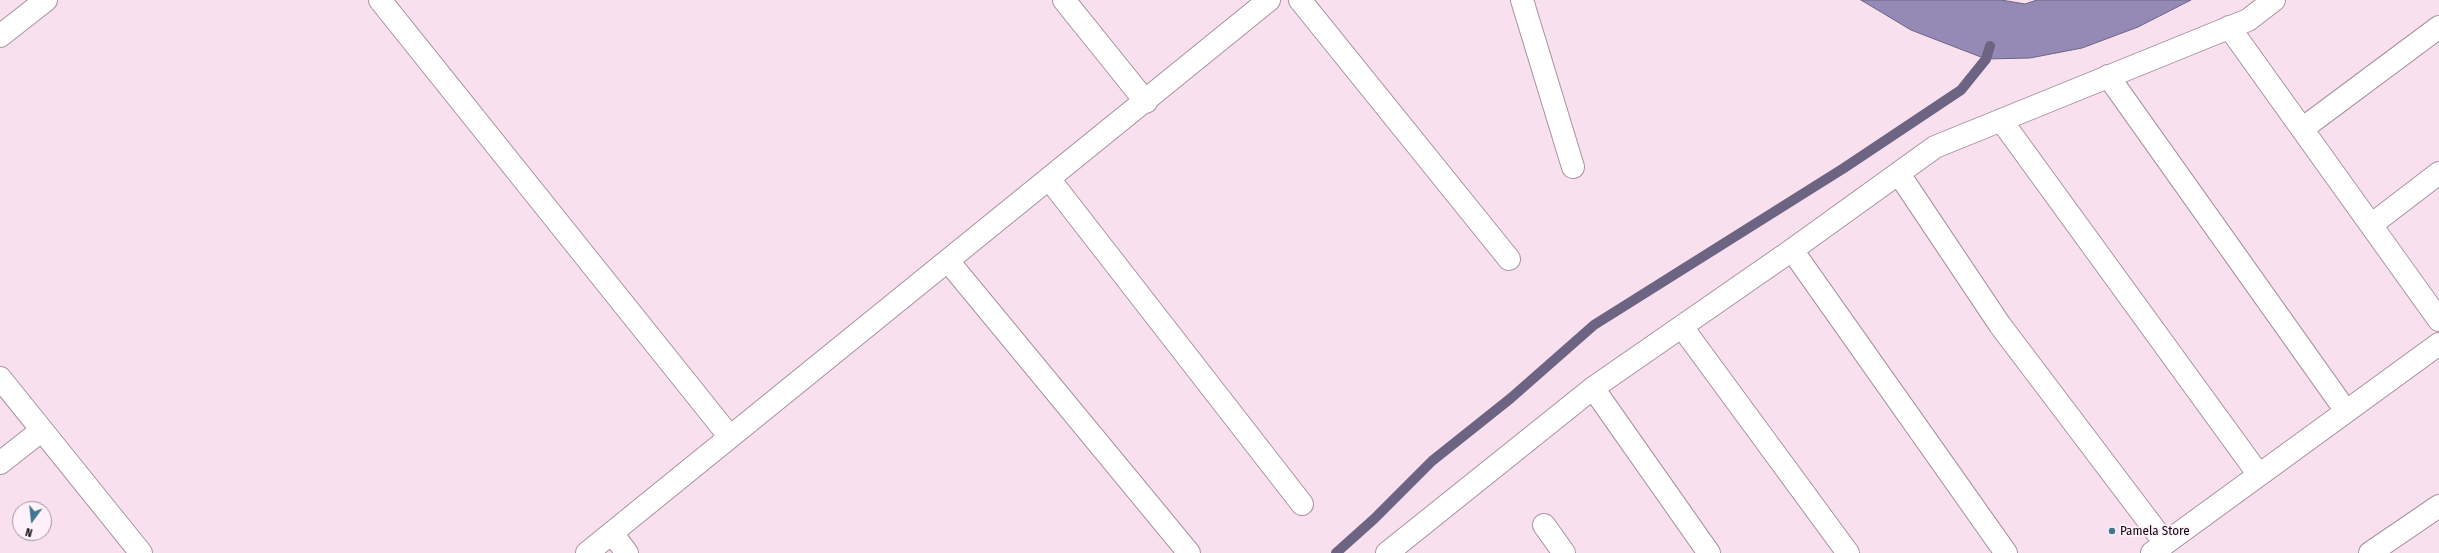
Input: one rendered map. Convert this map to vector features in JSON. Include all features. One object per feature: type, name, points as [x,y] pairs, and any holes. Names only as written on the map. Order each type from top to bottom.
[{"type":"street","points":[[0,36],[46,0]]},
{"type":"street","points":[[380,0],[730,437]]},
{"type":"street","points":[[1064,0],[1146,102]]},
{"type":"street","points":[[587,553],[1050,180],[1269,0]]},
{"type":"street","points":[[1300,0],[1509,259]]},
{"type":"street","points":[[1522,0],[1573,167]]},
{"type":"street","points":[[1393,551],[1593,388],[1792,250],[1935,147],[2248,20],[2274,0]]},
{"type":"street","points":[[2229,27],[2439,320]]},
{"type":"street","points":[[2302,129],[2439,27]]},
{"type":"street","points":[[2108,76],[2346,411]]},
{"type":"street","points":[[2001,120],[2259,475]]},
{"type":"street","points":[[2371,225],[2439,173]]},
{"type":"street","points":[[1899,174],[2000,325],[2159,548],[2439,344]]},
{"type":"street","points":[[1050,180],[1302,504]]},
{"type":"street","points":[[1792,250],[2006,553]]},
{"type":"street","points":[[948,262],[1189,553]]},
{"type":"street","points":[[1682,327],[1848,553]]},
{"type":"street","points":[[0,378],[141,553]]},
{"type":"street","points":[[1593,388],[1709,553]]},
{"type":"street","points":[[0,463],[42,430]]},
{"type":"street","points":[[2370,553],[2439,506]]},
{"type":"street","points":[[1544,525],[1564,553]]},
{"type":"street","points":[[612,533],[627,553]]},
{"type":"shaded area","points":[[1861,0],[2001,0],[2025,4],[2037,0],[2191,0],[2138,27],[2082,48],[2030,58],[1986,59],[1911,30]]},
{"type":"waterway","points":[[1336,553],[1374,519],[1432,461],[1511,398],[1594,325],[1844,168],[1961,90],[1986,59],[1990,46]]},
{"type":"place","name":"Pamela Store","points":[[2112,531]]}]
